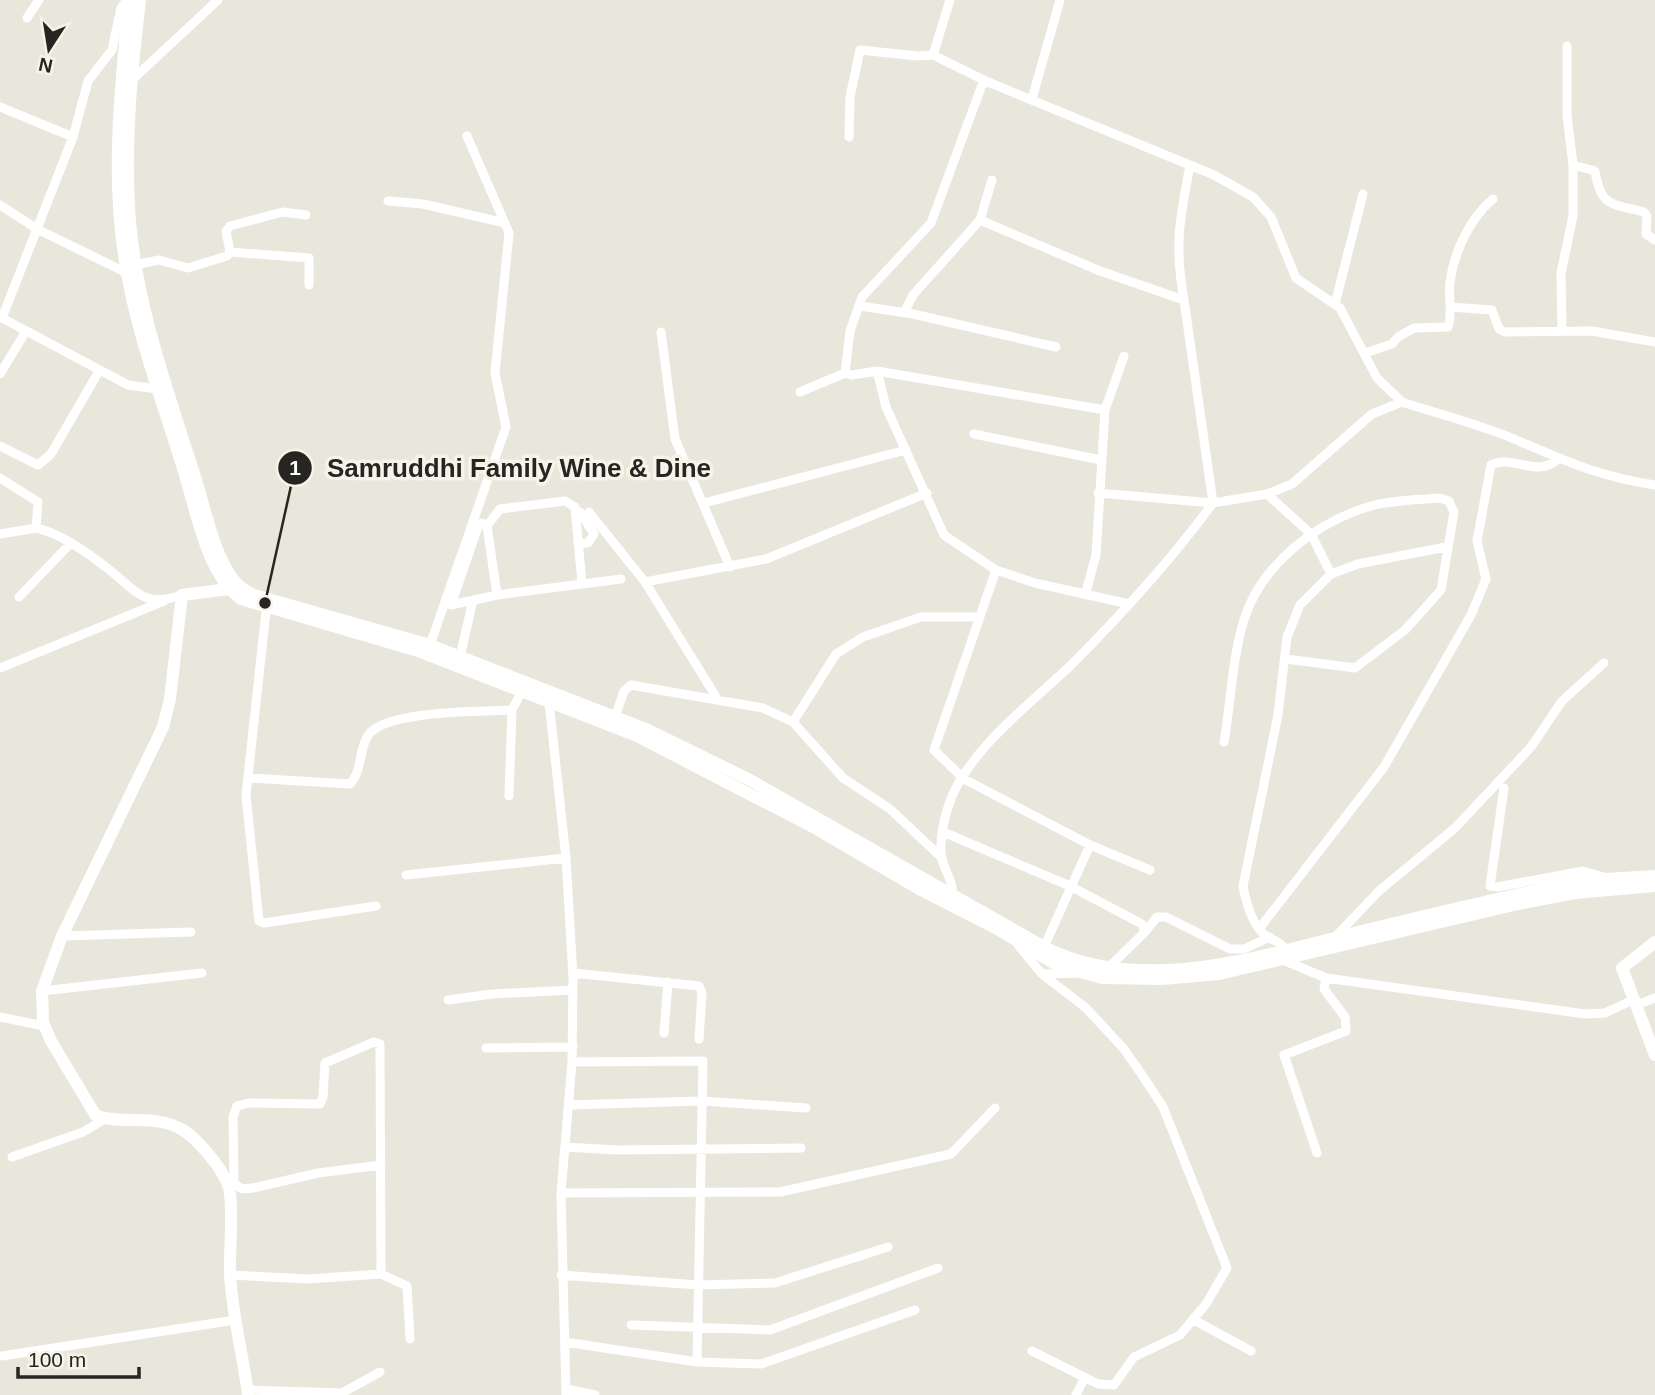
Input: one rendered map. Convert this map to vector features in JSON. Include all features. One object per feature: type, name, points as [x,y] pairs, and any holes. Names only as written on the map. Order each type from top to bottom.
[{"type":"main road","points":[[128,0],[117,155],[136,320],[201,528],[241,599],[430,645],[460,657],[522,691],[549,702],[615,717],[750,780],[951,899]]},
{"type":"main road","points":[[140,0],[128,161],[131,269],[232,586]]},
{"type":"main road","points":[[232,586],[182,595],[170,699],[163,727],[62,936],[42,991],[44,1026],[96,1116],[105,1119],[148,1118],[176,1126],[193,1135],[231,1186],[230,1275],[248,1392]]},
{"type":"main road","points":[[267,604],[488,673],[595,714],[703,767],[985,917],[1072,960],[1108,968],[1195,967],[1285,955]]},
{"type":"main road","points":[[1315,948],[1334,938],[1528,892],[1609,879],[1655,876]]},
{"type":"main road","points":[[985,917],[1012,938],[1057,965],[1080,973],[1125,979],[1192,977],[1530,902],[1598,890],[1655,886]]},
{"type":"main road","points":[[1655,942],[1622,968],[1655,1055]]},
{"type":"street","points":[[27,18],[39,0]]},
{"type":"street","points":[[128,0],[121,8],[112,50],[88,81],[73,137],[1,317],[128,386],[157,389]]},
{"type":"street","points":[[132,80],[218,0]]},
{"type":"street","points":[[933,55],[950,0]]},
{"type":"street","points":[[1032,99],[1060,0]]},
{"type":"street","points":[[1562,331],[1561,273],[1573,216],[1573,165],[1567,115],[1567,46]]},
{"type":"street","points":[[849,136],[850,97],[860,50],[918,57],[933,55],[988,82],[1190,165],[1253,197],[1271,217],[1296,278],[1335,304],[1365,353],[1377,379],[1402,402],[1520,441],[1557,460],[1610,479],[1655,485]]},
{"type":"street","points":[[845,373],[850,331],[862,297],[930,223],[982,85],[988,82]]},
{"type":"street","points":[[0,107],[73,137]]},
{"type":"street","points":[[430,645],[506,427],[495,373],[509,233],[467,136]]},
{"type":"street","points":[[951,899],[941,857],[943,832],[953,794],[986,746],[1129,604],[1186,539],[1213,503],[1177,258],[1178,225],[1190,165]]},
{"type":"street","points":[[1573,165],[1595,171],[1599,194],[1605,202],[1644,212],[1647,216],[1646,234],[1655,240]]},
{"type":"street","points":[[904,313],[913,295],[980,220],[992,180]]},
{"type":"street","points":[[1335,304],[1363,194]]},
{"type":"street","points":[[1365,353],[1392,345],[1398,337],[1414,328],[1448,327],[1450,282],[1457,255],[1479,211],[1493,199]]},
{"type":"street","points":[[388,201],[423,204],[505,223]]},
{"type":"street","points":[[0,205],[37,229],[131,269],[159,260],[180,268],[193,268],[230,252],[309,258],[309,285]]},
{"type":"street","points":[[230,252],[226,231],[230,226],[284,212],[306,215]]},
{"type":"street","points":[[980,220],[1100,271],[1184,300]]},
{"type":"street","points":[[860,306],[904,313],[1056,347]]},
{"type":"street","points":[[1450,307],[1492,310],[1499,330],[1505,332],[1592,331],[1655,342]]},
{"type":"street","points":[[0,374],[26,331]]},
{"type":"street","points":[[662,332],[675,439],[730,567]]},
{"type":"street","points":[[1086,592],[1096,555],[1105,410],[1124,356]]},
{"type":"street","points":[[0,446],[38,465],[51,454],[99,371]]},
{"type":"street","points":[[877,371],[886,407],[944,535],[961,549],[996,570],[1035,583],[1086,592],[1129,604]]},
{"type":"street","points":[[800,392],[845,373],[852,375],[877,371],[1105,410]]},
{"type":"street","points":[[1098,493],[1213,503],[1268,494],[1292,484],[1372,414],[1402,402]]},
{"type":"street","points":[[974,434],[1101,460]]},
{"type":"street","points":[[704,503],[906,450]]},
{"type":"street","points":[[1259,929],[1384,767],[1471,615],[1486,579],[1477,541],[1491,465],[1499,462],[1542,468],[1557,460]]},
{"type":"street","points":[[0,478],[38,502],[36,528]]},
{"type":"street","points":[[645,582],[766,559],[927,493]]},
{"type":"street","points":[[1268,494],[1311,534],[1331,574]]},
{"type":"street","points":[[1224,742],[1243,622],[1253,596],[1269,572],[1311,534],[1371,506],[1440,498],[1449,501],[1454,512],[1446,547],[1441,590],[1405,630],[1355,668],[1286,659]]},
{"type":"street","points":[[497,595],[487,526],[496,511],[565,501],[572,503],[582,583]]},
{"type":"street","points":[[578,544],[588,543],[594,534],[584,512],[645,582],[718,700]]},
{"type":"street","points":[[482,523],[478,527],[451,605],[497,595],[621,579]]},
{"type":"street","points":[[0,534],[36,528],[70,544],[107,568],[136,595],[169,599]]},
{"type":"street","points":[[19,597],[70,544]]},
{"type":"street","points":[[1446,547],[1358,564],[1331,574],[1300,606],[1286,637],[1286,659],[1242,886],[1247,904],[1259,929],[1280,942],[1285,955],[1325,978],[1585,1014],[1605,1013],[1655,998]]},
{"type":"street","points":[[996,570],[934,750],[964,779],[1090,845],[1150,870]]},
{"type":"street","points":[[0,668],[182,595]]},
{"type":"street","points":[[460,657],[473,600]]},
{"type":"street","points":[[267,604],[246,795],[259,921],[264,923],[376,905]]},
{"type":"street","points":[[793,722],[836,654],[863,637],[921,617],[978,617]]},
{"type":"street","points":[[1334,938],[1378,891],[1455,828],[1531,747],[1562,701],[1604,663]]},
{"type":"street","points":[[615,717],[624,691],[631,685],[763,708],[793,722],[843,778],[890,809],[941,857]]},
{"type":"street","points":[[509,796],[512,710],[522,691]]},
{"type":"street","points":[[549,702],[566,858],[573,973],[573,1046],[561,1193],[566,1392],[595,1395]]},
{"type":"street","points":[[248,778],[350,784],[358,775],[367,737],[376,727],[442,714],[512,710]]},
{"type":"street","points":[[1504,788],[1490,886],[1497,887],[1583,871],[1609,879]]},
{"type":"street","points":[[943,832],[1070,886],[1127,914],[1142,924],[1145,932]]},
{"type":"street","points":[[1045,947],[1090,845]]},
{"type":"street","points":[[406,875],[566,858]]},
{"type":"street","points":[[1108,968],[1157,917],[1166,917],[1230,948],[1244,949],[1270,937]]},
{"type":"street","points":[[62,936],[191,932]]},
{"type":"street","points":[[1012,938],[1042,974],[1076,999],[1124,1049],[1163,1107],[1217,1247],[1227,1262],[1223,1277],[1194,1320],[1180,1335],[1134,1357],[1114,1385],[1105,1386],[1032,1351]]},
{"type":"street","points":[[42,991],[202,973]]},
{"type":"street","points":[[573,973],[668,982],[701,988],[699,1039]]},
{"type":"street","points":[[1042,974],[1080,973]]},
{"type":"street","points":[[1317,1153],[1283,1055],[1346,1031],[1345,1017],[1324,989],[1325,978]]},
{"type":"street","points":[[664,1033],[668,982]]},
{"type":"street","points":[[448,1000],[492,994],[573,990]]},
{"type":"street","points":[[0,1017],[44,1026]]},
{"type":"street","points":[[381,1165],[318,1173],[253,1188],[231,1186],[233,1117],[237,1106],[248,1102],[320,1104],[323,1097],[325,1063],[374,1042],[380,1044],[382,1050],[381,1274]]},
{"type":"street","points":[[486,1048],[573,1046]]},
{"type":"street","points":[[572,1062],[703,1061],[697,1362]]},
{"type":"street","points":[[569,1105],[702,1101],[806,1108]]},
{"type":"street","points":[[561,1193],[780,1192],[951,1154],[995,1108]]},
{"type":"street","points":[[12,1157],[83,1132],[105,1119]]},
{"type":"street","points":[[565,1147],[801,1147]]},
{"type":"street","points":[[561,1275],[698,1285],[775,1283],[888,1247]]},
{"type":"street","points":[[631,1325],[770,1330],[938,1268]]},
{"type":"street","points":[[230,1275],[309,1279],[381,1274],[407,1286],[411,1339]]},
{"type":"street","points":[[565,1342],[697,1362],[761,1364],[915,1310]]},
{"type":"street","points":[[1,1356],[235,1320]]},
{"type":"street","points":[[1194,1320],[1251,1351]]},
{"type":"street","points":[[248,1392],[342,1392],[380,1373]]},
{"type":"street","points":[[1076,1395],[1085,1377]]},
{"type":"place","name":"Samruddhi Family Wine & Dine","points":[[265,603]]}]
